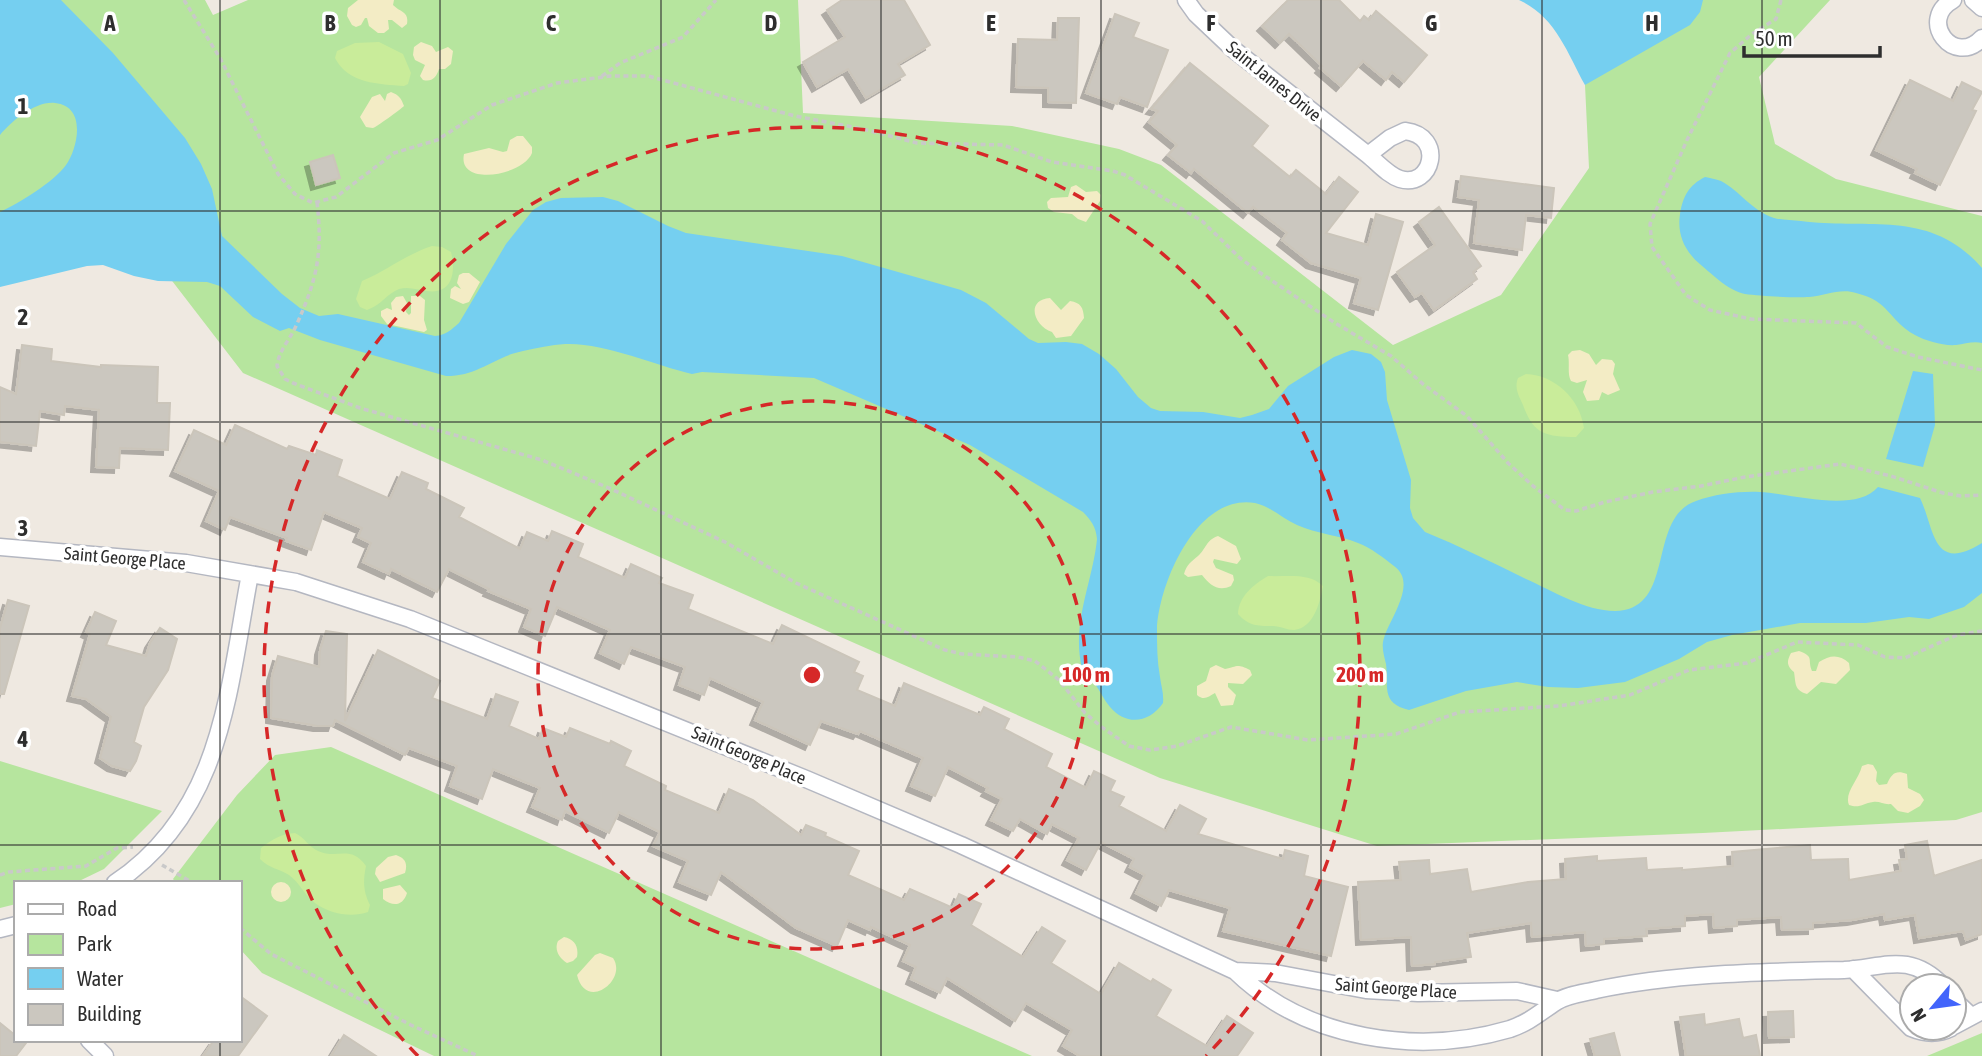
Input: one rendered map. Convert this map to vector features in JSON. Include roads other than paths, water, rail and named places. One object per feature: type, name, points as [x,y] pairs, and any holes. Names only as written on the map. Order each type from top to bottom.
[{"type":"street","name":"Saint James Drive","points":[[1186,0],[1196,14],[1233,49],[1368,155]]},
{"type":"street","points":[[1953,0],[1939,13],[1937,21],[1942,37],[1955,47],[1964,48],[1972,46],[1982,38]]},
{"type":"street","points":[[1973,0],[1982,8]]},
{"type":"street","name":"Saint George Place","points":[[0,547],[186,563],[296,582],[410,619],[697,734],[961,845],[1235,971],[1265,998],[1307,1019],[1337,1031],[1384,1043],[1416,1046],[1481,1038],[1541,1015],[1558,1000],[1597,990],[1717,973],[1853,969],[1877,964],[1903,964],[1923,972]]},
{"type":"street","points":[[117,881],[149,855],[171,831],[192,800],[209,766],[220,732],[250,574]]},
{"type":"street","points":[[1853,969],[1898,1015]]},
{"type":"street","name":"Saint George Place","points":[[1235,971],[1275,973],[1366,990],[1418,993],[1517,990],[1558,1000]]},
{"type":"street","points":[[91,1042],[105,1056]]},
{"type":"water","points":[[0,0],[61,0],[113,53],[185,138],[212,189],[222,236],[282,294],[300,308],[319,316],[338,314],[435,336],[445,333],[459,323],[506,244],[533,210],[546,202],[561,198],[603,197],[618,201],[686,233],[842,256],[961,290],[986,303],[1029,339],[1038,343],[1082,344],[1099,354],[1116,369],[1138,397],[1151,408],[1160,411],[1203,412],[1240,418],[1252,415],[1269,409],[1288,386],[1334,357],[1352,350],[1371,354],[1381,362],[1385,372],[1387,400],[1411,480],[1410,508],[1413,518],[1425,532],[1569,600],[1592,608],[1615,611],[1634,607],[1647,596],[1655,580],[1671,525],[1681,511],[1696,501],[1744,492],[1838,501],[1868,495],[1878,487],[1920,498],[1933,534],[1944,551],[1966,551],[1982,543],[1982,593],[1964,607],[1929,619],[1909,617],[1866,623],[1800,623],[1732,635],[1707,642],[1679,659],[1625,682],[1578,688],[1517,682],[1466,691],[1409,710],[1400,707],[1390,698],[1383,648],[1384,638],[1403,591],[1401,573],[1382,557],[1358,543],[1305,528],[1255,503],[1234,504],[1216,512],[1199,526],[1174,566],[1159,610],[1157,629],[1163,703],[1145,718],[1131,720],[1110,707],[1082,668],[1079,635],[1097,539],[1094,527],[1086,515],[970,445],[814,378],[702,372],[692,374],[612,350],[580,344],[544,347],[512,354],[468,373],[446,376],[320,340],[289,328],[280,331],[253,317],[220,286],[207,282],[158,281],[103,265],[87,266],[0,287],[0,212],[36,192],[61,171],[74,149],[77,129],[72,112],[65,106],[47,103],[24,113],[0,135]]},
{"type":"water","points":[[1519,0],[1703,0],[1700,12],[1690,25],[1585,85],[1551,25],[1542,15]]},
{"type":"water","points":[[1705,177],[1721,181],[1759,211],[1774,218],[1897,225],[1920,229],[1962,249],[1982,268],[1982,343],[1951,345],[1924,339],[1906,329],[1876,301],[1856,293],[1844,291],[1809,297],[1777,297],[1745,294],[1727,286],[1695,260],[1681,235],[1679,221],[1685,196],[1691,187]]},
{"type":"water","points":[[1913,371],[1933,374],[1935,425],[1923,467],[1886,459]]}]
